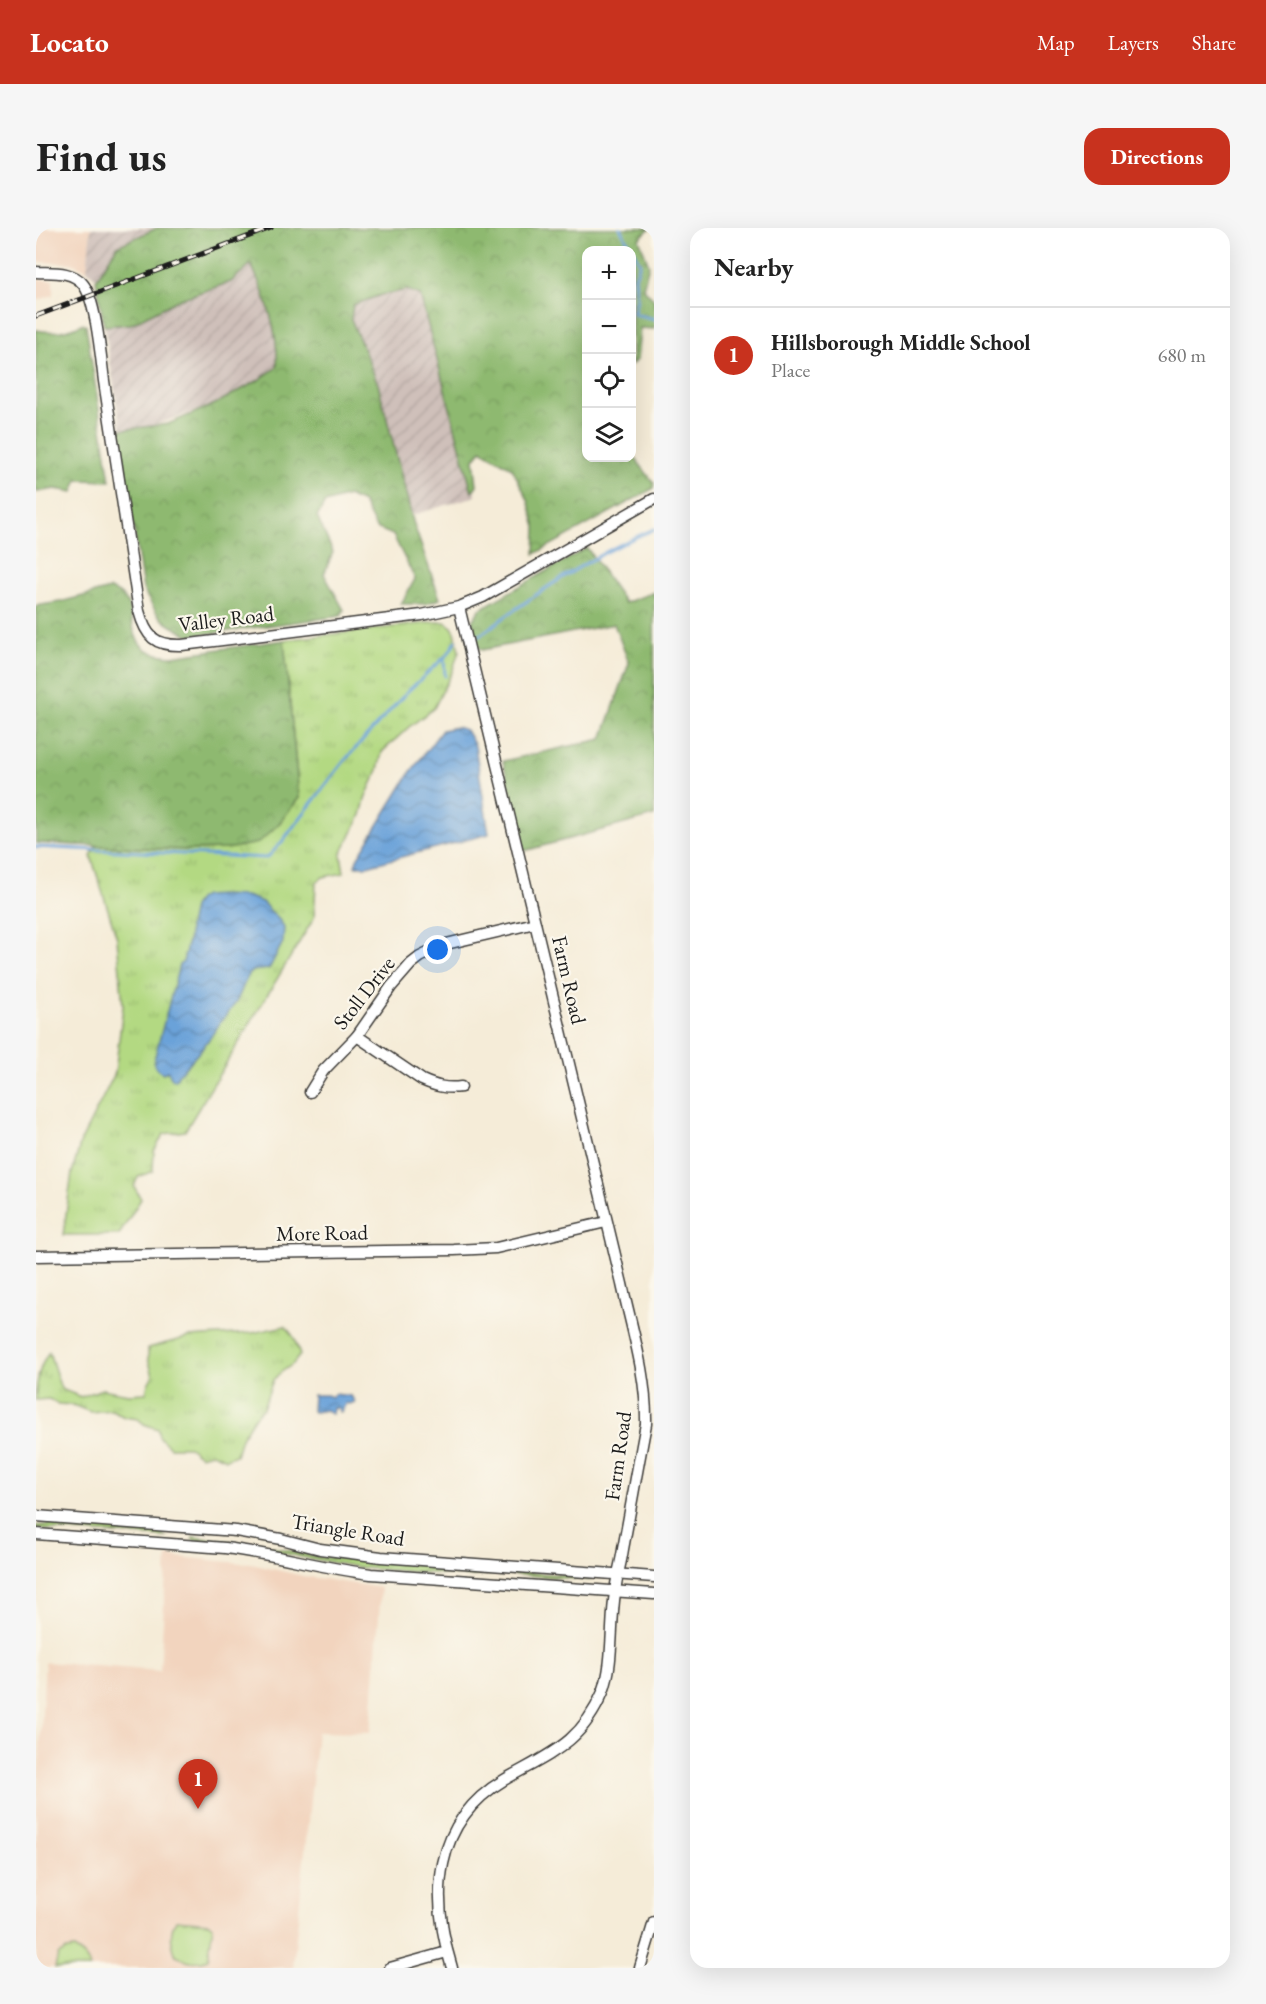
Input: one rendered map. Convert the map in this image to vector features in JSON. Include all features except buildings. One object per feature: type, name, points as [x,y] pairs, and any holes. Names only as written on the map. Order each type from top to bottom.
[{"type":"street","name":"Valley Road","points":[[36,272],[59,273],[75,277],[85,286],[89,296],[100,350],[139,611],[151,638],[163,644],[182,645],[422,615],[459,608],[499,589],[654,499]]},
{"type":"street","name":"Farm Road","points":[[453,1968],[440,1920],[439,1883],[450,1841],[468,1812],[490,1789],[554,1753],[570,1741],[587,1721],[603,1690],[615,1592],[646,1424],[645,1386],[459,608]]},
{"type":"street","name":"Stoll Drive","points":[[310,1092],[323,1071],[357,1036],[391,987],[420,957],[446,944],[535,923]]},
{"type":"street","points":[[357,1036],[433,1085],[451,1089],[460,1087]]},
{"type":"street","name":"More Road","points":[[36,1256],[496,1248],[606,1222]]},
{"type":"street","name":"Triangle Road","points":[[36,1516],[236,1531],[361,1555],[654,1577]]},
{"type":"street","name":"Triangle Road","points":[[36,1534],[225,1548],[337,1570],[371,1574],[654,1594]]},
{"type":"street","points":[[640,1968],[654,1922]]},
{"type":"street","points":[[390,1968],[447,1952]]},
{"type":"shaded area","points":[[36,228],[91,228],[87,270],[71,263],[36,262]]},
{"type":"shaded area","points":[[91,228],[235,228],[99,280],[87,270]]},
{"type":"shaded area","points":[[258,257],[295,377],[122,436],[102,312]]},
{"type":"shaded area","points":[[36,279],[53,280],[53,295],[36,301]]},
{"type":"shaded area","points":[[419,280],[476,496],[409,516],[343,301]]},
{"type":"shaded area","points":[[167,1556],[251,1564],[303,1576],[381,1588],[370,1733],[317,1732],[293,1968],[36,1968],[36,1820],[45,1662],[160,1671]]},
{"type":"green space","points":[[157,228],[650,228],[639,239],[649,265],[643,288],[654,300],[654,329],[640,328],[636,361],[636,246],[582,246],[582,462],[636,462],[636,459],[654,483],[654,488],[535,554],[536,527],[528,500],[512,468],[481,450],[474,459],[477,485],[472,492],[420,295],[407,290],[381,295],[353,305],[351,319],[378,384],[414,525],[440,599],[425,604],[401,604],[415,579],[393,535],[376,528],[363,503],[348,496],[325,503],[317,517],[333,552],[324,574],[344,610],[341,616],[191,636],[161,618],[143,589],[119,430],[168,424],[215,404],[257,381],[277,367],[274,327],[251,264],[231,282],[180,299],[131,324],[104,326],[96,280],[117,246]]},
{"type":"green space","points":[[82,324],[86,325],[110,481],[78,480],[73,492],[55,489],[36,492],[36,330],[59,331]]},
{"type":"green space","points":[[587,548],[625,603],[654,592],[654,816],[524,851],[503,761],[602,739],[629,663],[614,624],[482,650],[478,647],[472,621],[480,609]]},
{"type":"green space","points":[[110,589],[121,595],[128,604],[136,636],[142,646],[153,653],[172,656],[284,640],[299,798],[277,826],[258,843],[227,849],[186,850],[36,843],[36,606]]},
{"type":"green space","points":[[445,622],[455,632],[459,651],[452,672],[434,708],[382,752],[378,770],[366,796],[361,815],[341,854],[344,873],[323,877],[316,883],[314,918],[185,1131],[164,1134],[154,1151],[153,1171],[138,1177],[134,1186],[141,1199],[119,1235],[63,1235],[72,1173],[81,1141],[115,1073],[123,1006],[117,938],[91,856],[96,846],[186,850],[227,849],[299,798],[284,640]]},
{"type":"green space","points":[[285,1326],[293,1336],[300,1355],[293,1364],[273,1380],[263,1408],[241,1438],[236,1455],[226,1459],[212,1453],[200,1456],[189,1447],[170,1447],[159,1437],[158,1429],[138,1419],[124,1417],[112,1410],[90,1412],[73,1405],[58,1404],[49,1399],[36,1400],[39,1375],[49,1352],[61,1389],[81,1397],[102,1389],[128,1394],[146,1393],[153,1375],[148,1359],[148,1348],[189,1337],[252,1333]]},
{"type":"green space","points":[[63,1523],[156,1530],[167,1537],[36,1529],[36,1526]]},
{"type":"green space","points":[[193,1537],[260,1545],[320,1557],[575,1576],[592,1580],[497,1573],[470,1576],[364,1568],[256,1547],[193,1540]]},
{"type":"green space","points":[[176,1920],[210,1923],[213,1926],[208,1959],[192,1961],[176,1956],[172,1929]]},
{"type":"green space","points":[[74,1949],[84,1957],[90,1968],[55,1968],[58,1955]]},
{"type":"water","points":[[457,727],[466,730],[475,746],[489,834],[367,866],[355,866],[357,859],[410,773],[442,730]]},
{"type":"water","points":[[204,896],[246,896],[262,902],[284,927],[283,942],[269,969],[252,971],[249,974],[233,1006],[176,1080],[172,1079],[168,1071],[163,1073],[158,1070],[154,1060],[179,965],[183,962],[193,907]]},
{"type":"water","points":[[334,1394],[351,1396],[355,1402],[346,1403],[340,1412],[338,1408],[333,1408],[332,1414],[326,1410],[312,1411],[313,1395],[332,1397]]},
{"type":"waterway","points":[[620,228],[640,263],[635,277],[637,298],[634,314],[654,319]]},
{"type":"waterway","points":[[479,636],[521,605],[585,564],[654,529]]},
{"type":"waterway","points":[[36,847],[267,858],[345,760],[407,692],[448,654],[456,641]]},
{"type":"waterway","points":[[444,658],[445,676]]},
{"type":"railway","points":[[36,316],[271,228]]},
{"type":"place","name":"Hillsborough Middle School","points":[[198,1809]]}]
